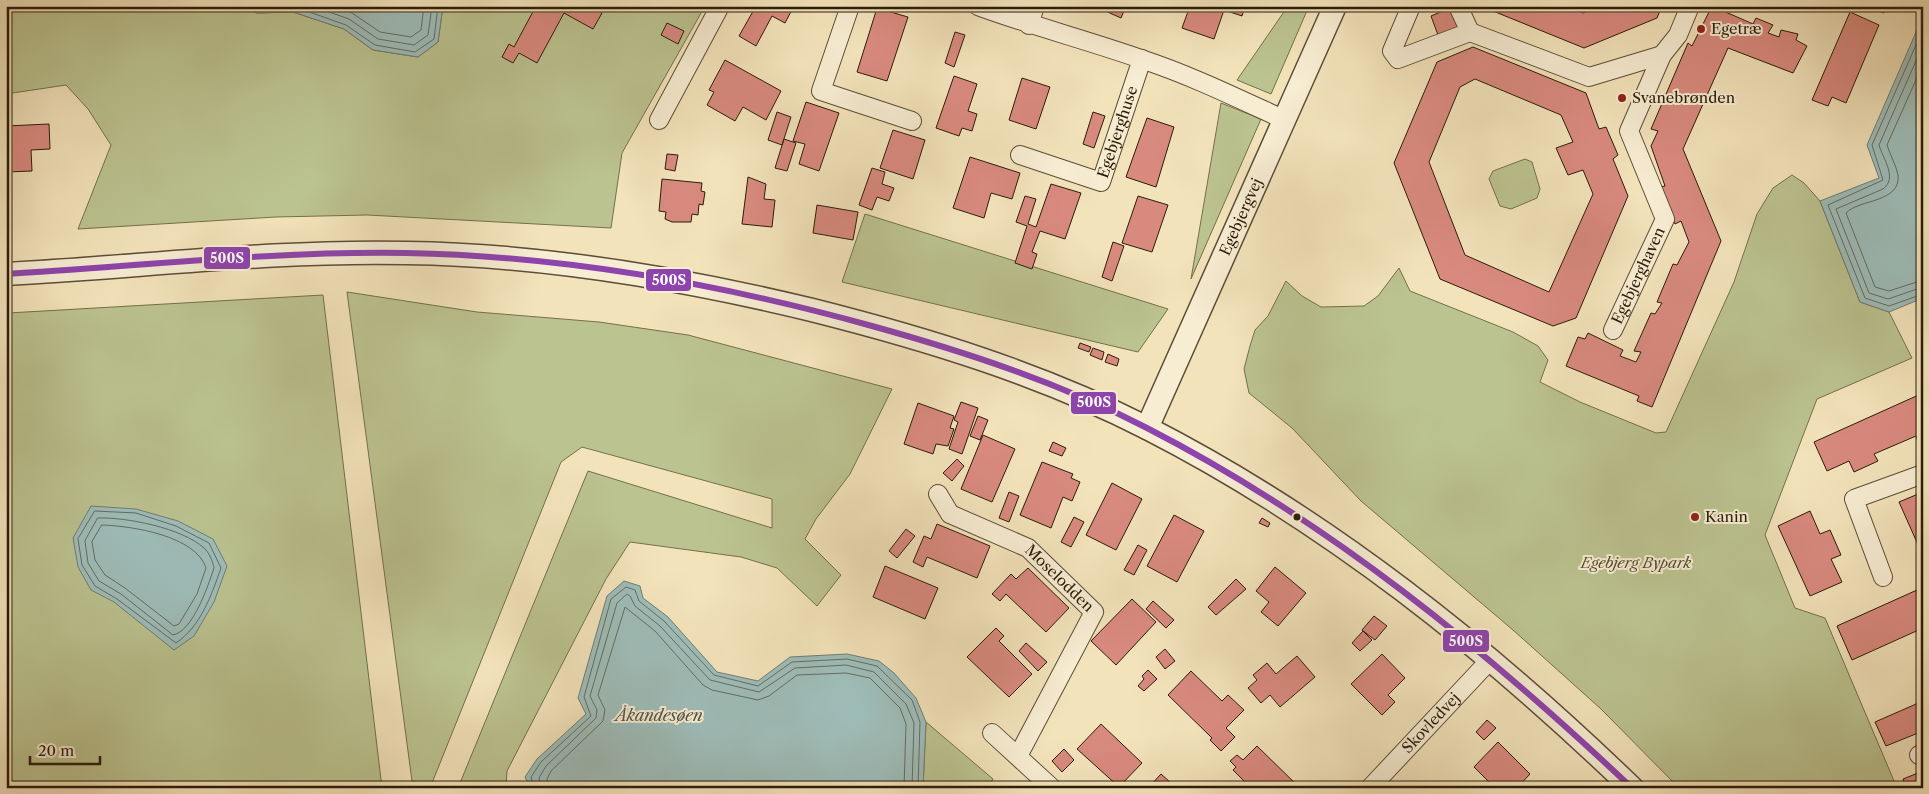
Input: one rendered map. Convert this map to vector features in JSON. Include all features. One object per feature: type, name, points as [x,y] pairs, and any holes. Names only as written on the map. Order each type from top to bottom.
[{"type":"street","points":[[659,120],[720,6]]},
{"type":"street","points":[[850,6],[821,91],[912,121]]},
{"type":"street","points":[[978,6],[1029,25],[1142,59],[1213,87],[1285,120]]},
{"type":"street","points":[[1029,25],[1035,6]]},
{"type":"street","name":"Egebjergvej","points":[[1147,428],[1335,6]]},
{"type":"street","points":[[1411,6],[1392,51],[1398,59],[1470,32],[1589,77],[1662,55]]},
{"type":"street","points":[[1458,6],[1470,32]]},
{"type":"street","name":"Egebjerghaven","points":[[1613,330],[1665,219],[1630,131],[1662,55],[1678,35],[1690,6]]},
{"type":"street","name":"Egebjerghuse","points":[[1020,156],[1101,182],[1142,59]]},
{"type":"street","points":[[6,274],[327,252],[412,253],[488,258],[613,271],[736,292],[889,329],[1056,386],[1147,428],[1282,505],[1396,584],[1491,659],[1632,788]]},
{"type":"street","points":[[1883,577],[1854,499],[1923,474]]},
{"type":"street","name":"Moselodden","points":[[938,494],[950,514],[1028,548],[1094,612],[1018,756]]},
{"type":"street","name":"Skovledvej","points":[[1370,788],[1491,659]]},
{"type":"street","points":[[992,732],[1052,788]]},
{"type":"green space","points":[[6,6],[240,6],[257,13],[293,12],[344,29],[373,50],[418,57],[438,42],[443,6],[705,6],[622,153],[611,228],[367,215],[276,217],[78,229],[111,145],[88,109],[66,85],[6,94]]},
{"type":"green space","points":[[1288,6],[1309,6],[1271,94],[1237,80]]},
{"type":"green space","points":[[1221,103],[1261,119],[1191,279]]},
{"type":"green space","points":[[1525,159],[1532,162],[1540,189],[1537,198],[1511,209],[1500,206],[1489,179],[1493,171]]},
{"type":"green space","name":"Egebjerg Bypark","points":[[1792,175],[1804,183],[1820,201],[1860,302],[1889,312],[1912,358],[1817,399],[1765,535],[1795,608],[1825,618],[1897,788],[1679,788],[1601,709],[1513,630],[1361,501],[1292,428],[1249,393],[1244,369],[1255,330],[1268,316],[1286,281],[1302,296],[1321,307],[1364,306],[1378,296],[1399,268],[1410,291],[1513,332],[1538,346],[1548,360],[1540,382],[1580,402],[1656,433],[1666,432],[1734,282],[1757,214],[1773,188]]},
{"type":"green space","points":[[865,214],[1168,309],[1138,352],[842,282]]},
{"type":"green space","points":[[347,292],[477,312],[599,322],[688,335],[892,389],[850,474],[816,519],[805,539],[841,575],[817,606],[777,568],[741,557],[630,542],[606,579],[507,771],[506,786],[508,788],[458,788],[588,471],[772,528],[772,499],[582,447],[561,462],[430,788],[412,781]]},
{"type":"green space","points":[[323,295],[382,788],[6,788],[8,313]]},
{"type":"green space","points":[[926,722],[993,779],[988,788],[923,788]]},
{"type":"water","points":[[240,6],[443,6],[438,42],[418,57],[373,50],[344,29],[293,12],[257,13]]},
{"type":"water","points":[[1923,16],[1923,298],[1889,312],[1860,302],[1820,201],[1879,178],[1867,145]]},
{"type":"water","points":[[91,506],[136,509],[178,521],[213,539],[227,566],[214,602],[194,636],[174,650],[114,602],[91,590],[78,567],[73,538]]},
{"type":"water","name":"Åkandesøen","points":[[624,581],[640,586],[643,598],[668,617],[717,672],[758,681],[790,657],[847,654],[879,661],[894,673],[916,698],[926,722],[923,788],[530,788],[525,777],[537,759],[586,714],[578,698],[607,596]]},
{"type":"building","points":[[536,6],[590,6],[602,13],[593,29],[564,13],[537,63],[519,53],[513,63],[502,57],[509,44],[514,47]]},
{"type":"building","points":[[756,6],[794,6],[785,23],[772,16],[756,46],[739,36]]},
{"type":"building","points":[[1094,6],[1126,6],[1121,18]]},
{"type":"building","points":[[1190,6],[1245,6],[1242,16],[1224,10],[1214,39],[1182,28]]},
{"type":"building","points":[[1487,6],[1565,6],[1583,13],[1600,6],[1662,6],[1657,18],[1584,48],[1488,9]]},
{"type":"building","points":[[1712,6],[1753,24],[1756,18],[1773,25],[1768,33],[1779,37],[1781,30],[1798,34],[1796,40],[1807,46],[1793,73],[1728,48],[1683,149],[1721,241],[1652,407],[1637,401],[1639,396],[1566,366],[1578,337],[1585,339],[1588,333],[1623,350],[1620,356],[1636,362],[1641,352],[1634,351],[1651,313],[1655,314],[1662,303],[1657,302],[1673,264],[1677,265],[1689,242],[1681,221],[1675,224],[1659,187],[1665,186],[1651,146],[1658,131],[1651,129],[1688,43],[1692,46]]},
{"type":"building","points":[[1866,6],[1887,6],[1884,13]]},
{"type":"building","points":[[877,8],[908,17],[887,81],[857,72]]},
{"type":"building","points":[[1450,8],[1458,27],[1438,35],[1431,16]]},
{"type":"building","points":[[1850,12],[1879,25],[1846,103],[1832,97],[1828,106],[1812,100]]},
{"type":"building","points":[[667,23],[684,31],[678,44],[661,35]]},
{"type":"building","points":[[955,32],[965,35],[954,67],[945,63]]},
{"type":"building","points":[[1473,47],[1586,93],[1599,129],[1606,127],[1618,155],[1613,159],[1628,196],[1576,318],[1553,326],[1440,279],[1394,163],[1437,62]],"holes":[[[1475,79],[1561,115],[1573,142],[1556,148],[1568,175],[1583,170],[1593,194],[1549,292],[1465,255],[1429,162],[1460,87]]]},
{"type":"building","points":[[725,60],[781,91],[766,120],[743,107],[735,121],[707,105],[714,92],[709,90]]},
{"type":"building","points":[[954,76],[977,84],[968,111],[977,114],[972,131],[962,128],[959,136],[936,128]]},
{"type":"building","points":[[1022,78],[1050,87],[1036,129],[1009,120]]},
{"type":"building","points":[[806,102],[839,113],[819,171],[799,164],[805,144],[793,141]]},
{"type":"building","points":[[777,112],[791,117],[782,145],[768,140]]},
{"type":"building","points":[[1093,112],[1105,116],[1094,148],[1083,144]]},
{"type":"building","points":[[1147,118],[1174,127],[1156,187],[1126,177]]},
{"type":"building","points":[[49,124],[50,149],[31,150],[32,171],[7,172],[6,126]]},
{"type":"building","points":[[893,130],[925,140],[913,179],[880,168]]},
{"type":"building","points":[[784,139],[796,143],[787,171],[775,168]]},
{"type":"building","points":[[667,154],[678,155],[675,171],[665,169]]},
{"type":"building","points":[[970,157],[1020,173],[1012,199],[991,193],[984,218],[953,208]]},
{"type":"building","points":[[872,168],[885,172],[882,184],[894,188],[889,201],[877,197],[872,210],[859,205]]},
{"type":"building","points":[[748,177],[766,184],[764,199],[775,200],[772,227],[742,224]]},
{"type":"building","points":[[662,179],[702,183],[701,191],[705,192],[703,205],[699,204],[698,215],[692,214],[691,222],[672,222],[665,219],[666,212],[659,211]]},
{"type":"building","points":[[1051,184],[1081,193],[1065,239],[1040,231],[1032,252],[1037,254],[1032,269],[1015,263],[1027,226],[1016,222],[1025,196],[1036,199],[1028,224],[1036,227]]},
{"type":"building","points":[[1138,196],[1168,205],[1152,252],[1122,243]]},
{"type":"building","points":[[817,205],[858,212],[853,240],[813,233]]},
{"type":"building","points":[[1113,242],[1124,246],[1112,281],[1102,277]]},
{"type":"building","points":[[1080,343],[1091,347],[1089,352],[1078,348]]},
{"type":"building","points":[[1093,348],[1104,352],[1102,360],[1090,355]]},
{"type":"building","points":[[1108,354],[1119,359],[1117,366],[1105,362]]},
{"type":"building","points":[[1923,393],[1923,443],[1919,445],[1916,436],[1874,454],[1878,461],[1854,472],[1849,461],[1827,471],[1814,442]]},
{"type":"building","points":[[961,402],[978,408],[962,454],[949,449],[958,422],[954,420]]},
{"type":"building","points":[[918,403],[954,416],[950,428],[954,429],[948,446],[936,444],[933,454],[904,444]]},
{"type":"building","points":[[978,416],[988,420],[980,440],[970,436]]},
{"type":"building","points":[[983,435],[1015,449],[992,502],[961,489]]},
{"type":"building","points":[[1053,442],[1066,448],[1062,456],[1049,451]]},
{"type":"building","points":[[957,459],[964,466],[952,481],[943,473]]},
{"type":"building","points":[[1042,462],[1073,474],[1071,478],[1080,482],[1072,501],[1063,497],[1051,528],[1020,515]]},
{"type":"building","points":[[1112,483],[1142,499],[1116,550],[1086,535]]},
{"type":"building","points":[[1009,492],[1019,496],[1009,522],[999,518]]},
{"type":"building","points":[[1923,492],[1923,556],[1899,502]]},
{"type":"building","points":[[1810,511],[1820,534],[1830,530],[1841,555],[1831,559],[1842,582],[1810,596],[1778,526]]},
{"type":"building","points":[[1174,515],[1204,531],[1177,582],[1147,566]]},
{"type":"building","points":[[1074,517],[1084,522],[1071,547],[1061,542]]},
{"type":"building","points":[[1262,518],[1270,523],[1268,527],[1259,523]]},
{"type":"building","points":[[937,524],[990,546],[977,578],[927,557],[923,567],[913,562],[924,536],[931,539]]},
{"type":"building","points":[[906,529],[915,536],[897,558],[889,551]]},
{"type":"building","points":[[1138,545],[1147,550],[1134,575],[1124,570]]},
{"type":"building","points":[[885,566],[938,588],[925,619],[873,597]]},
{"type":"building","points":[[1275,567],[1306,593],[1278,626],[1261,612],[1269,602],[1256,591]]},
{"type":"building","points":[[1028,568],[1069,608],[1046,632],[1006,594],[1000,601],[992,594],[1011,574],[1016,579]]},
{"type":"building","points":[[1236,579],[1246,589],[1216,615],[1208,607]]},
{"type":"building","points":[[1917,590],[1923,604],[1923,628],[1852,660],[1837,626]]},
{"type":"building","points":[[1132,599],[1156,622],[1116,665],[1091,641]]},
{"type":"building","points":[[1153,601],[1174,620],[1166,628],[1146,609]]},
{"type":"building","points":[[1374,616],[1387,626],[1375,640],[1362,630]]},
{"type":"building","points":[[996,628],[1004,636],[999,641],[1032,674],[1009,697],[967,657]]},
{"type":"building","points":[[1363,631],[1372,640],[1360,651],[1352,643]]},
{"type":"building","points":[[1026,643],[1047,662],[1038,671],[1019,651]]},
{"type":"building","points":[[1165,649],[1175,661],[1165,669],[1156,657]]},
{"type":"building","points":[[1382,654],[1405,678],[1388,695],[1395,702],[1382,715],[1351,684]]},
{"type":"building","points":[[1297,656],[1315,677],[1280,707],[1270,695],[1261,703],[1248,688],[1257,680],[1253,675],[1267,663],[1276,674]]},
{"type":"building","points":[[1148,670],[1157,679],[1144,691],[1138,686],[1144,679],[1142,676]]},
{"type":"building","points":[[1191,671],[1222,701],[1228,695],[1244,710],[1226,728],[1235,737],[1221,751],[1210,740],[1212,738],[1168,695]]},
{"type":"building","points":[[1923,701],[1923,731],[1886,746],[1875,722]]},
{"type":"building","points":[[1487,720],[1496,728],[1484,740],[1476,732]]},
{"type":"building","points":[[1101,724],[1142,763],[1119,787],[1077,749]]},
{"type":"building","points":[[1498,742],[1530,774],[1517,788],[1495,788],[1474,767]]},
{"type":"building","points":[[1257,746],[1299,787],[1303,782],[1309,788],[1251,788],[1233,770],[1236,767],[1230,761],[1237,755],[1243,760]]},
{"type":"building","points":[[1064,749],[1074,760],[1062,772],[1052,761]]},
{"type":"building","points":[[1923,771],[1923,788],[1906,788],[1903,779]]},
{"type":"building","points":[[1161,774],[1171,783],[1167,788],[1148,788]]},
{"type":"transit line","name":"500S","points":[[6,274],[306,254],[406,253],[524,260],[642,275],[758,297],[872,326],[977,358],[1047,383],[1147,428],[1214,464],[1278,504],[1341,546],[1462,638],[1520,686],[1632,788]]},
{"type":"place","name":"Egetræ","points":[[1701,29]]},
{"type":"place","name":"Svanebrønden","points":[[1622,98]]},
{"type":"place","name":"Kanin","points":[[1695,517]]}]
